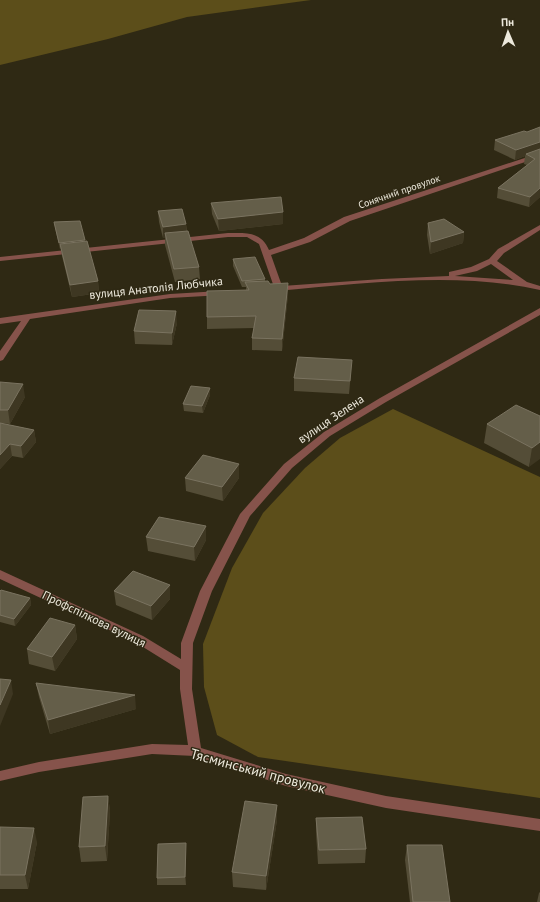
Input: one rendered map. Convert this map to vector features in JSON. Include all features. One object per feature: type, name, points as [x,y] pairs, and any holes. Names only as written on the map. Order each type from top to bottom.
[{"type":"street","name":"Сонячний провулок","points":[[266,254],[307,240],[347,219],[540,155]]},
{"type":"street","points":[[435,278],[474,269],[492,261],[501,250],[540,226]]},
{"type":"street","points":[[0,259],[228,235],[249,236],[262,243],[279,288]]},
{"type":"street","points":[[492,261],[524,284]]},
{"type":"street","points":[[264,290],[435,278],[481,278],[524,284],[540,288]]},
{"type":"street","name":"вулиця Анатолія Любчика","points":[[0,321],[170,296],[232,292]]},
{"type":"street","name":"вулиця Зелена","points":[[195,751],[186,689],[186,643],[206,591],[246,514],[288,466],[327,434],[383,400],[540,311]]},
{"type":"street","points":[[0,358],[28,316]]},
{"type":"street","name":"Профспілкова вулиця","points":[[0,574],[139,639],[186,668]]},
{"type":"street","name":"Тясминський провулок","points":[[0,776],[39,767],[152,749],[195,751],[286,780],[386,802],[540,825]]},
{"type":"shaded area","points":[[0,0],[311,0],[187,17],[108,39],[0,65]]},
{"type":"shaded area","points":[[393,409],[540,477],[540,798],[258,757],[217,735],[204,687],[203,644],[232,568],[263,513],[305,468],[340,438]]},
{"type":"building","points":[[540,127],[540,142],[516,150],[495,140],[524,131],[527,132]]},
{"type":"building","points":[[540,149],[540,188],[530,197],[498,188],[535,159],[526,154]]},
{"type":"building","points":[[281,197],[283,212],[218,219],[211,203]]},
{"type":"building","points":[[182,209],[186,224],[163,227],[158,211]]},
{"type":"building","points":[[444,219],[464,232],[431,242],[428,223]]},
{"type":"building","points":[[80,221],[85,240],[59,243],[54,222]]},
{"type":"building","points":[[188,231],[199,267],[174,269],[165,233]]},
{"type":"building","points":[[87,241],[98,281],[70,285],[60,244]]},
{"type":"building","points":[[255,257],[265,279],[242,281],[233,259]]},
{"type":"building","points":[[268,281],[270,284],[288,283],[282,339],[252,338],[256,316],[207,317],[207,291],[249,290],[245,282]]},
{"type":"building","points":[[139,310],[176,311],[172,333],[134,331]]},
{"type":"building","points":[[298,357],[352,360],[350,381],[294,378]]},
{"type":"building","points":[[0,382],[23,384],[8,410],[0,410]]},
{"type":"building","points":[[191,386],[210,388],[202,406],[183,404]]},
{"type":"building","points":[[516,405],[540,416],[540,442],[532,448],[487,424]]},
{"type":"building","points":[[0,423],[34,430],[21,446],[10,444],[0,455]]},
{"type":"building","points":[[203,455],[239,464],[222,487],[185,478]]},
{"type":"building","points":[[159,517],[206,526],[194,547],[146,537]]},
{"type":"building","points":[[133,571],[170,585],[151,606],[114,591]]},
{"type":"building","points":[[1,590],[30,598],[14,619],[0,615]]},
{"type":"building","points":[[50,618],[75,625],[52,657],[27,649]]},
{"type":"building","points":[[0,679],[11,680],[0,705]]},
{"type":"building","points":[[36,683],[135,695],[48,720]]},
{"type":"building","points":[[108,796],[105,846],[79,847],[83,797]]},
{"type":"building","points":[[245,801],[277,805],[266,876],[232,872]]},
{"type":"building","points":[[362,817],[366,849],[319,850],[316,818]]},
{"type":"building","points":[[0,827],[34,828],[25,875],[0,875]]},
{"type":"building","points":[[186,843],[185,877],[157,878],[158,844]]},
{"type":"building","points":[[407,845],[442,845],[450,902],[413,902]]}]
